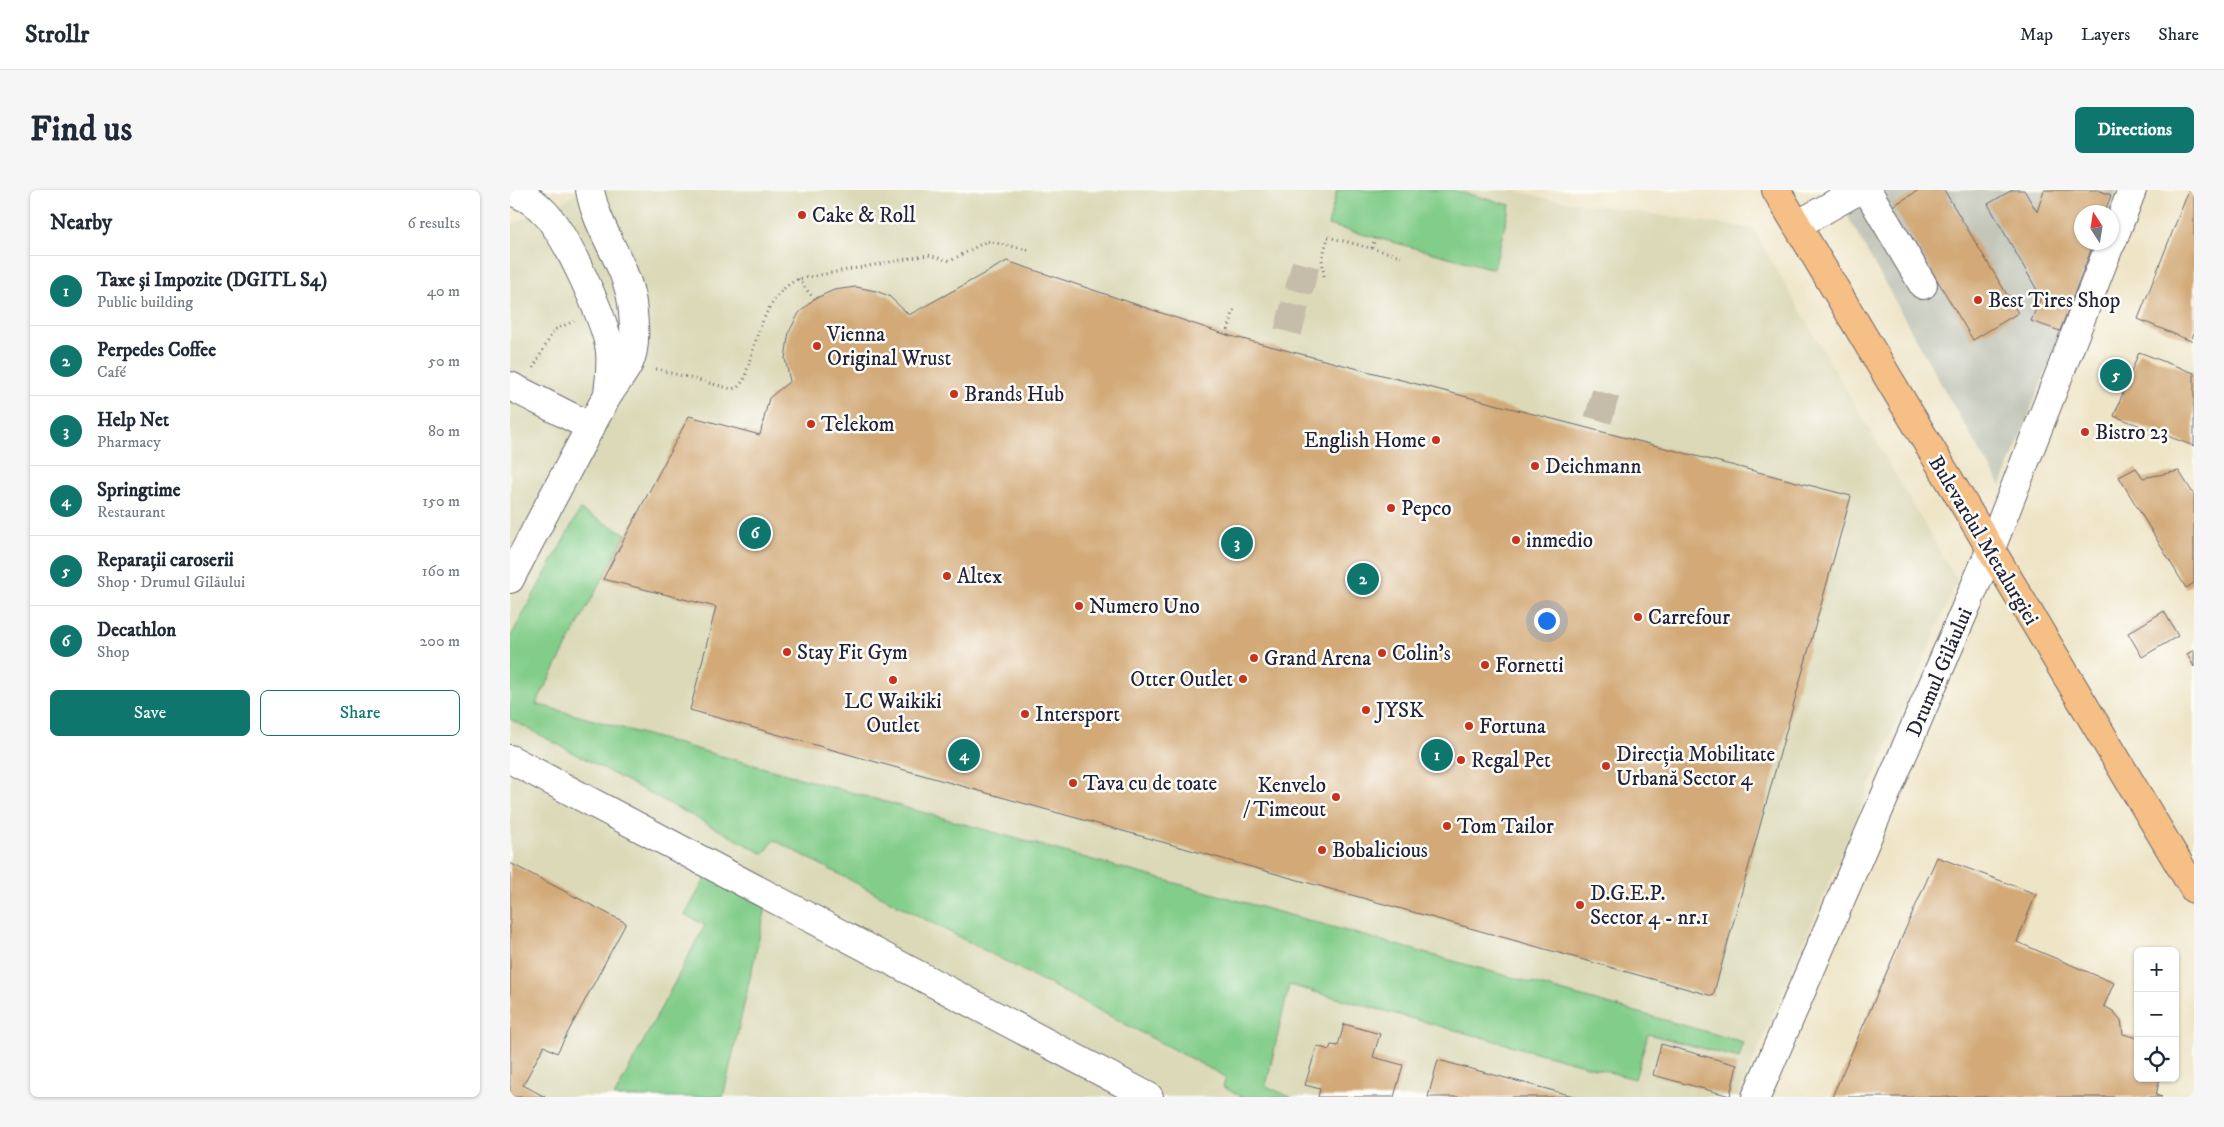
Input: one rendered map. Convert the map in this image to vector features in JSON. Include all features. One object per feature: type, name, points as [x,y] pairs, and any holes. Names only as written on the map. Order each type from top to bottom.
[{"type":"main road","name":"Bulevardul Metalurgiei","points":[[1776,190],[1990,551],[2194,889]]},
{"type":"street","points":[[510,579],[608,395],[629,362],[634,333],[632,302],[626,279],[595,207],[590,190]]},
{"type":"street","points":[[1797,225],[1859,190]]},
{"type":"street","points":[[1867,190],[1923,285]]},
{"type":"street","name":"Drumul Gilăului","points":[[2119,224],[2132,190]]},
{"type":"street","points":[[510,191],[522,194],[547,214],[568,250],[598,311],[610,352],[608,395]]},
{"type":"street","name":"Drumul Gilăului","points":[[1756,1097],[1990,551],[2109,250]]},
{"type":"street","points":[[515,389],[591,427]]},
{"type":"street","points":[[510,759],[1149,1097]]},
{"type":"path","points":[[1324,276],[1322,260],[1328,237],[1401,256]]},
{"type":"path","points":[[1372,248],[1374,238]]},
{"type":"path","points":[[629,362],[732,389],[738,387],[744,380],[762,324],[771,305],[788,283],[798,278],[928,254],[950,261],[987,240],[1028,250]]},
{"type":"path","points":[[798,278],[814,299]]},
{"type":"path","points":[[1227,335],[1234,309]]},
{"type":"path","points":[[515,389],[554,330],[598,311]]},
{"type":"shaded area","points":[[582,190],[1514,190],[1550,199],[1753,229],[1957,581],[1738,1097],[510,1097],[510,225],[558,205]]},
{"type":"shaded area","points":[[1833,190],[2117,190],[2111,205],[2074,205],[2074,250],[2093,250],[2001,486],[1950,400]]},
{"type":"green space","points":[[1337,190],[1453,190],[1510,205],[1494,269],[1328,225]]},
{"type":"green space","points":[[580,510],[626,534],[536,704],[1743,1042],[1739,1058],[1648,1034],[1635,1079],[1289,985],[1266,1086],[1291,1097],[1242,1097],[1223,1087],[1226,1077],[774,840],[764,854],[510,719],[510,638]]},
{"type":"green space","points":[[709,872],[767,903],[723,1097],[614,1097],[705,925],[685,915]]},
{"type":"building","points":[[1919,190],[1944,190],[2018,313],[1973,340],[1893,206]]},
{"type":"building","points":[[2012,190],[2024,190],[2037,212],[2044,190],[2098,190],[2111,195],[2107,205],[2074,205],[2074,250],[2091,250],[2060,331],[2031,321],[2041,297],[1988,204]]},
{"type":"building","points":[[2189,190],[2194,190],[2194,333],[2191,341],[2138,319]]},
{"type":"building","name":"Grand Arena","points":[[1007,261],[1227,335],[1851,496],[1713,996],[690,710],[716,607],[603,579],[689,416],[760,435],[769,398],[790,381],[785,358],[789,332],[799,313],[814,299],[834,290],[856,287],[889,296],[909,315]]},
{"type":"building","points":[[2139,352],[2194,373],[2194,446],[2114,416]]},
{"type":"building","points":[[2136,468],[2143,478],[2179,471],[2194,495],[2194,583],[2186,588],[2119,477]]},
{"type":"building","points":[[2164,611],[2178,636],[2142,657],[2128,633]]},
{"type":"building","points":[[2194,650],[2194,667],[2187,654]]},
{"type":"building","points":[[1937,857],[2036,894],[2017,942],[2114,983],[2104,1006],[2113,1011],[2121,1020],[2123,1034],[2134,1037],[2134,1082],[2159,1082],[2156,1095],[2162,1097],[1832,1097]]},
{"type":"building","points":[[510,863],[626,923],[557,1053],[544,1046],[523,1085],[545,1097],[510,1097]]},
{"type":"building","points":[[1344,1024],[1380,1034],[1373,1057],[1403,1065],[1394,1097],[1318,1097],[1320,1089],[1305,1085],[1317,1046],[1329,1050],[1331,1045],[1338,1046]]},
{"type":"building","points":[[1661,1044],[1737,1065],[1730,1096],[1653,1075]]},
{"type":"building","points":[[1438,1060],[1573,1096],[1573,1097],[1428,1097]]},
{"type":"tunnel","points":[[1288,332],[1306,263]]},
{"type":"tunnel","points":[[1598,420],[1606,392]]},
{"type":"place","name":"Cake & Roll","points":[[802,215]]},
{"type":"place","name":"Best Tires Shop","points":[[1978,300]]},
{"type":"place","name":"Vienna Original Wrust","points":[[817,346]]},
{"type":"place","name":"Reparații caroserii","points":[[2116,375]]},
{"type":"place","name":"Brands Hub","points":[[954,394]]},
{"type":"place","name":"Telekom","points":[[811,424]]},
{"type":"place","name":"Bistro 23","points":[[2085,432]]},
{"type":"place","name":"English Home","points":[[1436,440]]},
{"type":"place","name":"Deichmann","points":[[1535,466]]},
{"type":"place","name":"Pepco","points":[[1391,508]]},
{"type":"place","name":"Decathlon","points":[[755,533]]},
{"type":"place","name":"inmedio","points":[[1516,540]]},
{"type":"place","name":"Help Net","points":[[1237,543]]},
{"type":"place","name":"Altex","points":[[947,576]]},
{"type":"place","name":"Perpedes Coffee","points":[[1363,579]]},
{"type":"place","name":"Numero Uno","points":[[1079,606]]},
{"type":"place","name":"Carrefour","points":[[1638,617]]},
{"type":"place","name":"Stay Fit Gym","points":[[787,652]]},
{"type":"place","name":"Colin's","points":[[1382,653]]},
{"type":"place","name":"Grand Arena","points":[[1254,658]]},
{"type":"place","name":"Fornetti","points":[[1485,665]]},
{"type":"place","name":"Otter Outlet","points":[[1243,679]]},
{"type":"place","name":"LC Waikiki Outlet","points":[[893,680]]},
{"type":"place","name":"JYSK","points":[[1366,710]]},
{"type":"place","name":"Intersport","points":[[1025,714]]},
{"type":"place","name":"Fortuna","points":[[1469,726]]},
{"type":"place","name":"Springtime","points":[[964,755]]},
{"type":"place","name":"Taxe și Impozite (DGITL S4)","points":[[1437,755]]},
{"type":"place","name":"Regal Pet","points":[[1461,760]]},
{"type":"place","name":"Direcția Mobilitate Urbană Sector 4","points":[[1606,766]]},
{"type":"place","name":"Tava cu de toate","points":[[1073,783]]},
{"type":"place","name":"Kenvelo / Timeout","points":[[1336,797]]},
{"type":"place","name":"Tom Tailor","points":[[1447,826]]},
{"type":"place","name":"Bobalicious","points":[[1322,850]]},
{"type":"place","name":"D.G.E.P. Sector 4 - nr.1","points":[[1580,905]]}]
